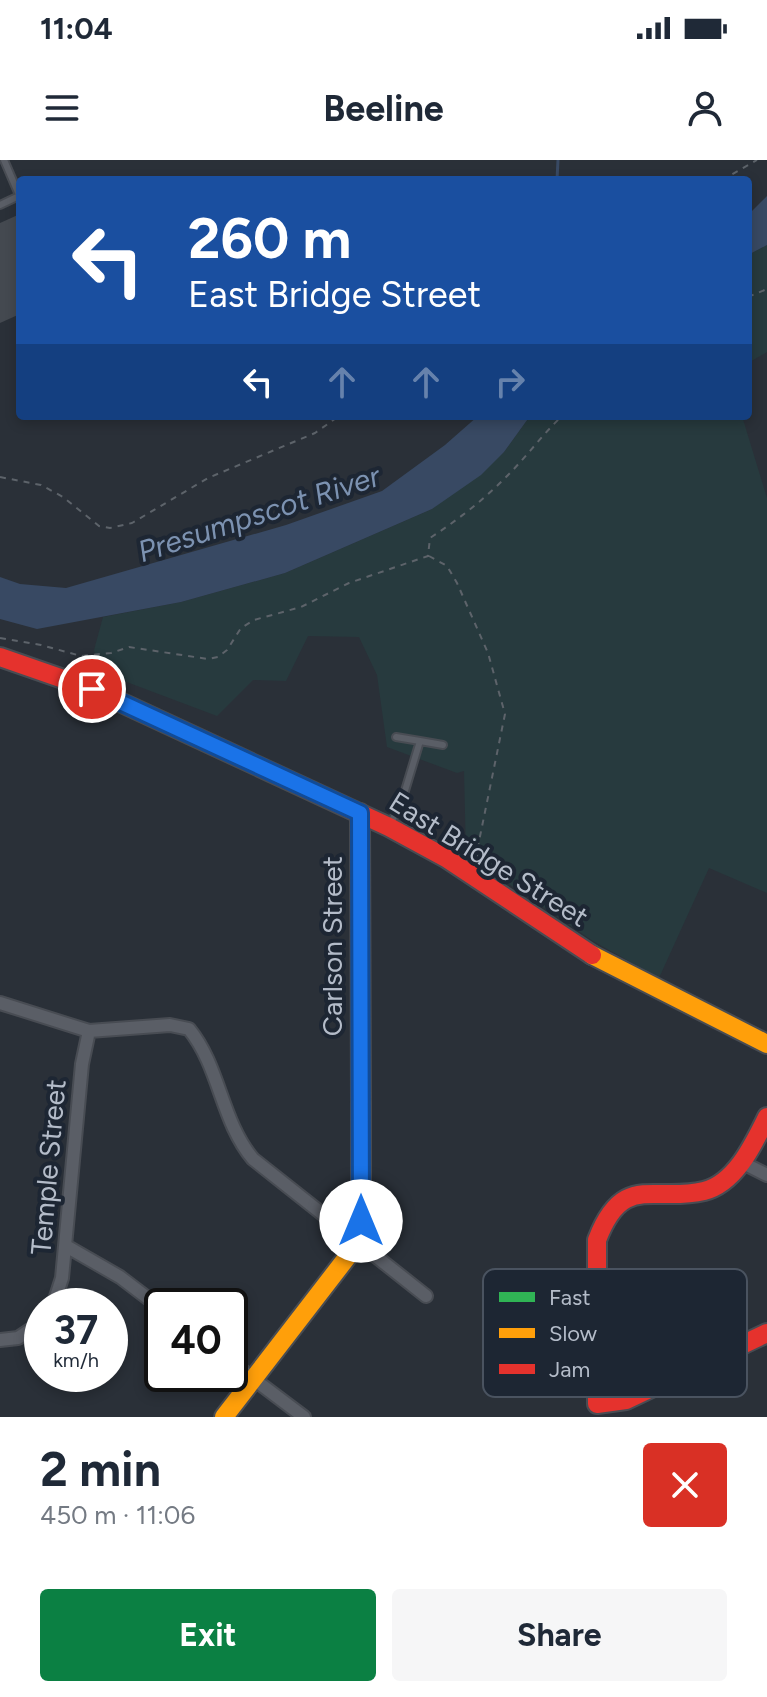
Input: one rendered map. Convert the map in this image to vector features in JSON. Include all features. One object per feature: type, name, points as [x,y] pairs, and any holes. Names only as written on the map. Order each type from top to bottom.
[{"type":"street","name":"East Bridge Street","points":[[0,657],[92,689],[389,827],[485,883],[608,966],[767,1044]]},
{"type":"street","name":"Carlson Street","points":[[358,1243],[361,1221],[360,813]]},
{"type":"street","points":[[0,1003],[89,1031],[170,1025],[189,1029],[203,1050],[240,1144],[267,1172],[426,1296]]},
{"type":"street","name":"Temple Street","points":[[60,1288],[82,1064],[89,1031]]},
{"type":"street","points":[[597,1269],[597,1240],[606,1218],[624,1200],[635,1195],[705,1191],[715,1187],[743,1163],[767,1117]]},
{"type":"street","points":[[743,1163],[767,1175]]},
{"type":"street","points":[[224,1417],[358,1243]]},
{"type":"street","points":[[66,1246],[120,1277],[144,1295]]},
{"type":"street","points":[[747,1343],[767,1333]]},
{"type":"street","points":[[0,1340],[24,1334]]},
{"type":"street","points":[[248,1374],[304,1417]]},
{"type":"street","points":[[597,1397],[597,1404],[632,1397]]},
{"type":"lane","points":[[4,160],[16,187]]},
{"type":"lane","points":[[396,737],[443,745]]},
{"type":"lane","points":[[389,827],[401,804],[420,741]]},
{"type":"path","points":[[729,176],[757,160]]},
{"type":"path","points":[[0,477],[41,485],[63,497],[99,526],[110,528],[132,523],[208,478],[315,433],[333,420]]},
{"type":"path","points":[[428,556],[430,538],[456,521],[505,479],[558,420]]},
{"type":"path","points":[[0,638],[81,656],[129,647],[208,659],[218,657],[227,650],[241,628],[254,620],[301,607],[349,583],[428,556],[439,559],[457,583],[488,653],[503,703],[502,739],[477,851],[485,883]]},
{"type":"green space","points":[[767,245],[767,352],[752,361],[752,253]]},
{"type":"green space","points":[[527,420],[743,420],[767,498],[767,893],[709,868],[659,978],[593,941],[466,855],[464,771],[457,773],[387,747],[377,675],[359,637],[308,636],[286,681],[253,680],[217,716],[100,672],[94,650],[103,617],[181,602],[285,573],[432,509],[504,452]]},
{"type":"water","points":[[767,196],[767,245],[752,253],[752,211]]},
{"type":"water","points":[[473,420],[527,420],[504,452],[481,475],[432,509],[285,573],[181,602],[37,629],[0,619],[0,577],[20,584],[66,588],[286,525],[382,491]]},
{"type":"building","points":[[16,216],[16,316],[0,323],[0,223]]},
{"type":"waterway","points":[[557,176],[558,160]]},
{"type":"traffic: fast","points":[[360,813],[361,1103]]},
{"type":"traffic: slow","points":[[592,955],[767,1044]]},
{"type":"traffic: slow","points":[[224,1417],[358,1243],[361,1221],[361,1103]]},
{"type":"traffic: jam","points":[[0,657],[92,689],[389,827],[446,858],[592,955]]},
{"type":"traffic: jam","points":[[597,1269],[597,1240],[618,1205],[641,1194],[686,1194],[715,1187],[743,1161],[767,1117]]},
{"type":"traffic: jam","points":[[747,1343],[767,1333]]},
{"type":"traffic: jam","points":[[597,1397],[597,1404],[632,1397]]},
{"type":"route","points":[[92,689],[360,813],[361,1221]]},
{"type":"water label","name":"Presumpscot River","points":[[259,514]]}]
